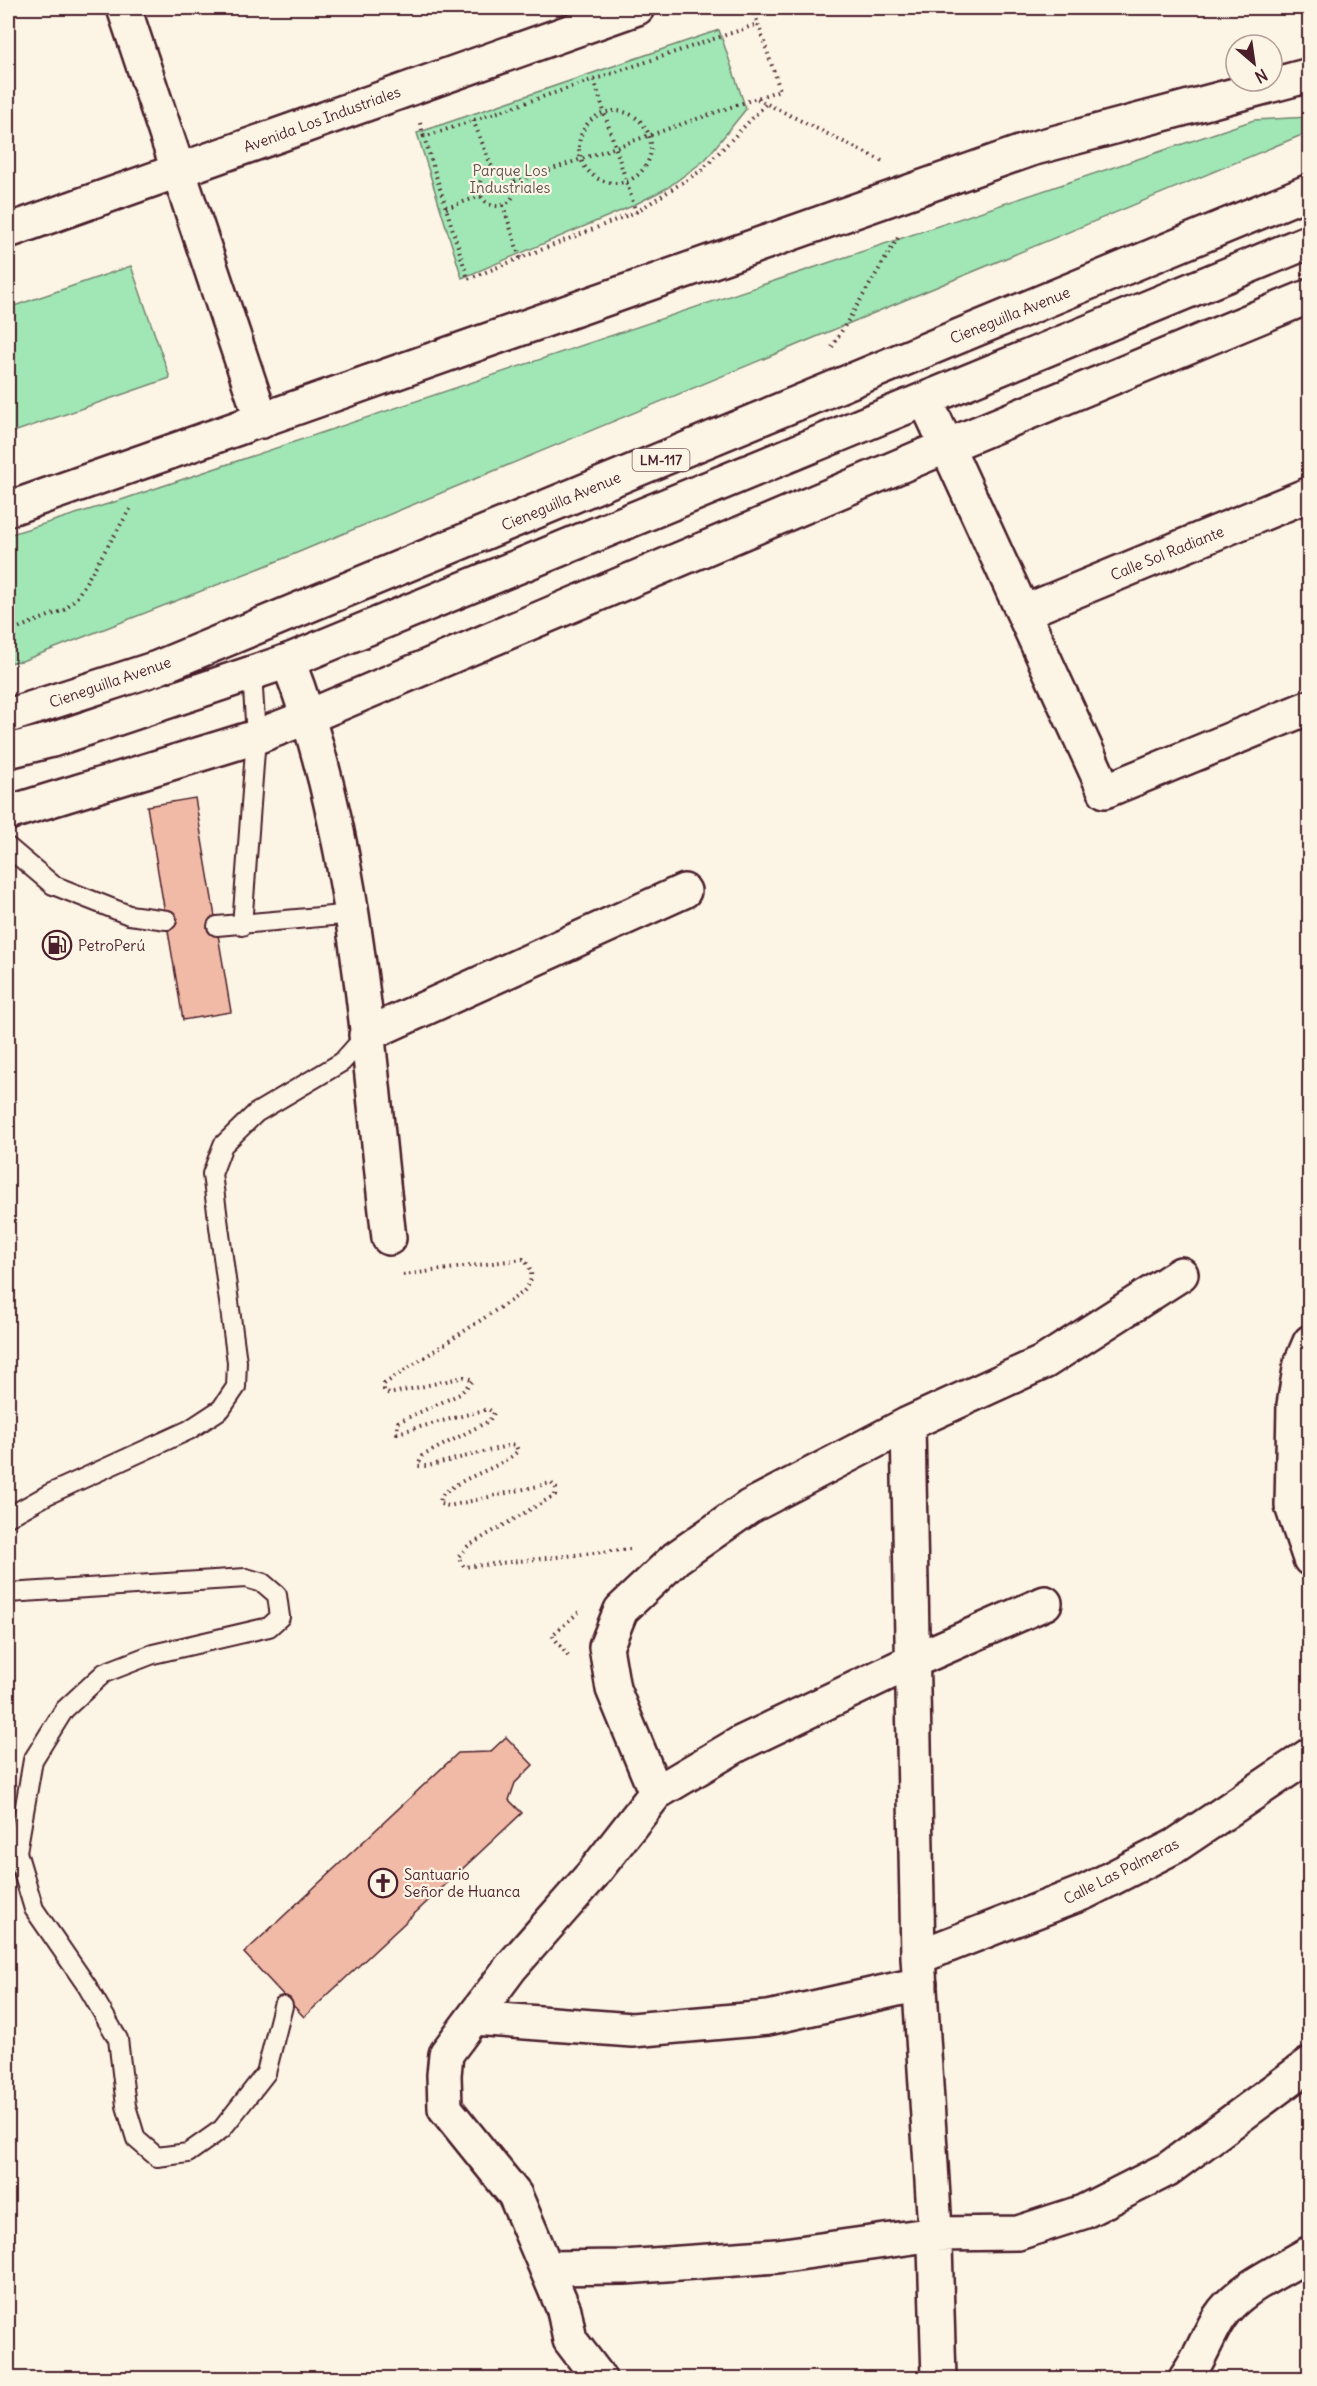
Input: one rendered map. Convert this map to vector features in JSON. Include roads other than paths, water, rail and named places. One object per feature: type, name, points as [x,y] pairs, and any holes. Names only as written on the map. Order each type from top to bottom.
[{"type":"street","points":[[124,8],[262,421]]},
{"type":"street","name":"Avenida Los Industriales","points":[[8,231],[637,8]]},
{"type":"street","points":[[8,509],[1031,149],[1310,75]]},
{"type":"street","name":"Cieneguilla Avenue","points":[[8,716],[157,668],[1310,191]]},
{"type":"street","points":[[8,751],[52,740],[288,661],[926,401],[1310,241]]},
{"type":"street","points":[[8,813],[256,737],[310,716],[947,446],[1310,296]]},
{"type":"street","points":[[926,401],[1105,791],[1310,707]]},
{"type":"street","name":"Calle Sol Radiante","points":[[1024,612],[1310,494]]},
{"type":"street","points":[[288,661],[310,716],[354,915],[388,1238]]},
{"type":"street","points":[[366,1035],[684,891]]},
{"type":"street","points":[[656,1793],[613,1689],[606,1647],[621,1610],[676,1558],[749,1507],[908,1424],[1044,1362],[1181,1274]]},
{"type":"street","points":[[1310,1342],[1301,1363],[1294,1405],[1292,1506],[1310,1559]]},
{"type":"street","points":[[908,1424],[919,1970],[935,2234],[939,2379]]},
{"type":"street","points":[[599,2379],[570,2340],[564,2310],[515,2195],[445,2108],[446,2054],[511,1967],[592,1875],[656,1793],[739,1744],[913,1661],[1045,1603]]},
{"type":"street","name":"Calle Las Palmeras","points":[[473,2018],[632,2030],[768,2018],[919,1970],[1085,1892],[1175,1846],[1310,1755]]},
{"type":"street","points":[[546,2268],[624,2267],[777,2256],[935,2234],[1018,2233],[1083,2212],[1168,2169],[1310,2064]]},
{"type":"street","points":[[1186,2379],[1199,2361],[1220,2316],[1245,2292],[1310,2253]]},
{"type":"lane","points":[[242,926],[256,737],[252,673]]},
{"type":"lane","points":[[8,847],[53,885],[129,915],[167,920]]},
{"type":"lane","points":[[216,926],[242,926],[354,915]]},
{"type":"lane","points":[[8,1517],[49,1494],[189,1430],[221,1409],[236,1387],[237,1362],[212,1174],[223,1145],[256,1113],[342,1062],[366,1035]]},
{"type":"lane","points":[[8,1593],[246,1578],[263,1583],[277,1595],[280,1617],[269,1627],[153,1654],[104,1673],[64,1710],[33,1760],[17,1852],[34,1909],[87,1986],[118,2039],[126,2106],[136,2139],[157,2157],[188,2153],[222,2129],[266,2073],[283,2006]]},
{"type":"place","name":"PetroPerú","points":[[57,945]]},
{"type":"place","name":"Santuario Señor de Huanca","points":[[383,1883]]},
{"type":"park label","name":"Parque Los Industriales","points":[[510,178]]}]
